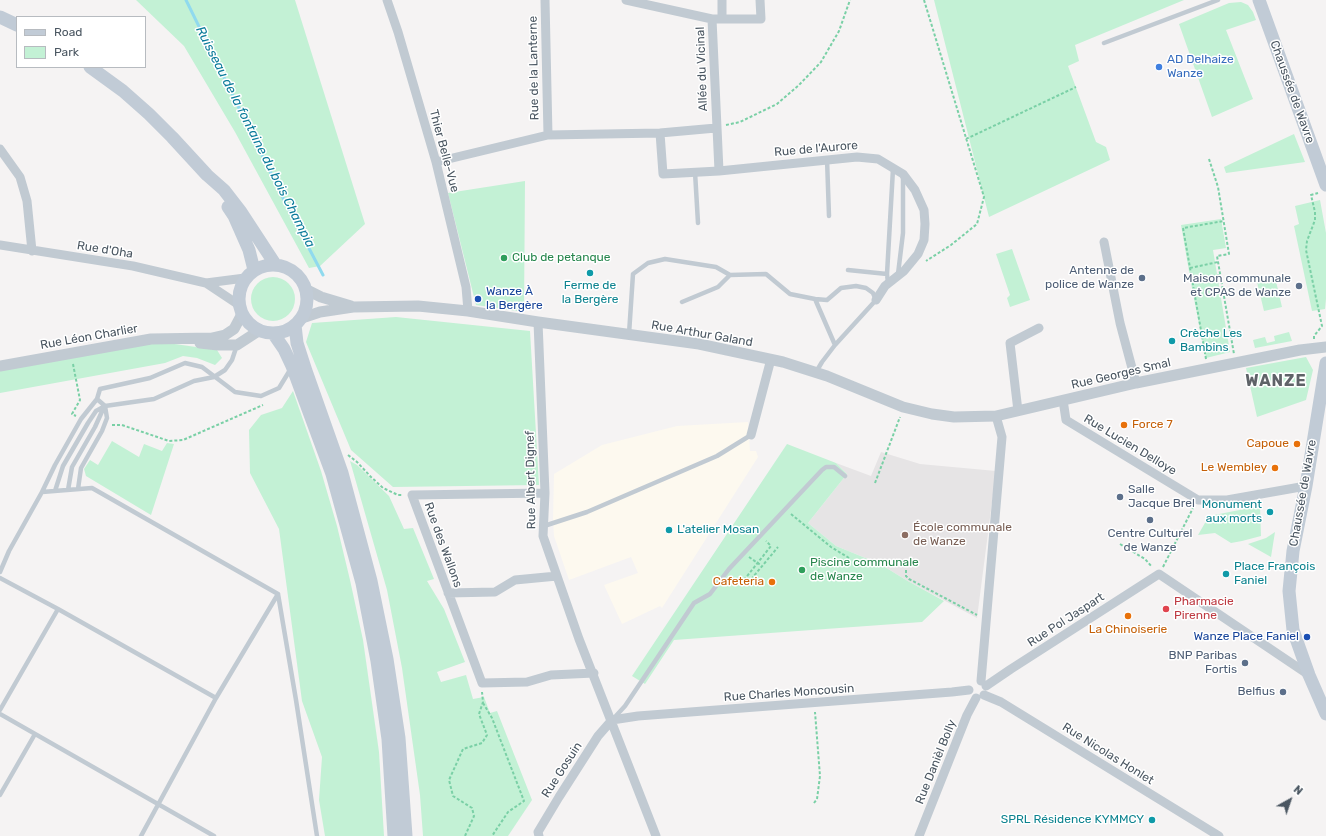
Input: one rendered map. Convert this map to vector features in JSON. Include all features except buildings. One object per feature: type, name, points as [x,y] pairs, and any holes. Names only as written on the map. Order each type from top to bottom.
[{"type":"main road","name":"Chaussée de Wavre","points":[[1259,0],[1322,189]]},
{"type":"main road","points":[[0,17],[16,25]]},
{"type":"main road","points":[[91,68],[123,91],[149,114],[207,175],[224,190],[241,212],[275,264]]},
{"type":"main road","points":[[207,175],[234,216],[249,250],[249,274]]},
{"type":"main road","points":[[394,836],[388,739],[377,661],[362,583],[332,474],[284,348],[266,332],[247,321],[241,309],[239,296],[241,287],[249,274],[268,264],[282,265],[295,272],[300,277],[306,290],[307,304],[298,322],[297,343],[342,473],[371,581],[387,659],[399,738],[406,836]]},
{"type":"main road","points":[[266,332],[288,330],[298,322]]},
{"type":"main road","name":"Chaussée de Wavre","points":[[1326,363],[1324,392],[1292,550],[1289,591],[1293,630],[1309,675],[1326,714]]},
{"type":"street","name":"Thier Belle-Vue","points":[[387,0],[398,32],[436,162],[466,287],[468,311]]},
{"type":"street","name":"Rue de la Lanterne","points":[[545,0],[548,135]]},
{"type":"street","points":[[626,0],[712,19]]},
{"type":"street","name":"Allée du Vicinal","points":[[722,0],[722,19]]},
{"type":"street","name":"Allée du Vicinal","points":[[719,171],[712,19],[761,18],[760,0]]},
{"type":"street","points":[[436,162],[548,135],[660,133],[716,128]]},
{"type":"street","name":"Rue de l'Aurore","points":[[660,133],[663,174],[719,171],[857,157],[878,159],[902,174],[915,190],[924,210],[924,240],[918,254],[904,271],[888,279],[876,300]]},
{"type":"street","points":[[0,149],[20,177],[27,201],[32,251]]},
{"type":"street","points":[[1104,242],[1120,323],[1136,383]]},
{"type":"street","name":"Rue d'Oha","points":[[0,246],[133,266],[206,283],[241,309]]},
{"type":"street","name":"Rue d'Oha","points":[[206,283],[249,274]]},
{"type":"street","points":[[306,290],[321,297],[353,307]]},
{"type":"street","points":[[298,322],[320,312],[353,307],[418,306],[468,311]]},
{"type":"street","name":"Rue Léon Charlier","points":[[0,366],[151,339],[212,338],[225,335],[234,329],[241,309]]},
{"type":"street","name":"Rue Arthur Galand","points":[[468,311],[699,344],[771,359],[816,372],[903,407],[932,414]]},
{"type":"street","name":"Rue Albert Dignef","points":[[538,322],[544,493],[544,536],[579,639],[594,673],[656,836]]},
{"type":"street","points":[[1018,411],[1010,343],[1039,328]]},
{"type":"street","points":[[237,345],[266,332]]},
{"type":"street","name":"Rue Léon Charlier","points":[[184,338],[200,343],[218,346],[237,345]]},
{"type":"street","name":"Rue Georges Smal","points":[[932,414],[954,417],[996,416],[1136,383],[1300,350],[1321,348]]},
{"type":"street","points":[[751,436],[771,359]]},
{"type":"street","name":"Rue Lucien Delloye","points":[[1063,400],[1066,420],[1198,500]]},
{"type":"street","points":[[969,690],[971,694],[982,690],[986,619],[1002,437],[996,416]]},
{"type":"street","points":[[1198,500],[1227,500],[1306,486]]},
{"type":"street","name":"Rue des Wallons","points":[[544,493],[412,495],[482,683],[527,682],[551,675],[594,673]]},
{"type":"street","points":[[1159,574],[1309,675]]},
{"type":"street","name":"Rue Pol Jaspart","points":[[969,690],[973,681],[982,690],[1011,669],[1159,574]]},
{"type":"street","points":[[448,593],[495,592],[515,580],[557,576]]},
{"type":"street","name":"Rue Charles Moncousin","points":[[612,720],[638,716],[969,690]]},
{"type":"street","name":"Rue Danièl Bolly","points":[[919,836],[968,715],[982,690]]},
{"type":"street","name":"Rue Nicolas Honlet","points":[[982,690],[1219,836]]},
{"type":"street","name":"Rue Gosuin","points":[[539,836],[538,832],[552,808],[598,736],[612,720]]},
{"type":"lane","points":[[1104,43],[1218,0]]},
{"type":"lane","points":[[827,159],[829,216]]},
{"type":"lane","points":[[848,270],[888,279],[892,167]]},
{"type":"lane","points":[[694,172],[698,223]]},
{"type":"lane","points":[[898,275],[903,233],[902,174]]},
{"type":"lane","points":[[629,334],[633,274],[648,263],[665,259],[716,267],[730,275],[766,274],[790,294],[815,299],[826,300],[841,288],[856,286],[866,288],[873,293],[876,300],[835,345],[816,372]]},
{"type":"lane","points":[[682,302],[718,287],[730,275]]},
{"type":"lane","points":[[815,299],[835,345]]},
{"type":"lane","points":[[55,491],[63,466],[96,412],[105,406],[154,399],[194,381],[214,377],[225,370],[232,360],[237,345]]},
{"type":"lane","points":[[0,572],[9,551],[42,492],[55,465],[81,419],[97,399],[100,389],[150,378],[185,363],[202,367],[235,392],[261,396],[279,388],[292,366]]},
{"type":"lane","points":[[78,489],[81,468],[102,431],[107,418],[105,406],[97,399]]},
{"type":"lane","points":[[68,490],[72,467],[105,406]]},
{"type":"lane","points":[[544,526],[587,512],[717,456],[751,436]]},
{"type":"lane","points":[[612,720],[625,706],[694,603],[710,594],[729,569],[761,537],[810,482],[826,467],[834,466],[845,476]]},
{"type":"lane","points":[[42,492],[92,488],[278,594]]},
{"type":"lane","points":[[0,578],[216,698]]},
{"type":"lane","points":[[141,836],[216,698],[278,594]]},
{"type":"lane","points":[[278,594],[296,700],[316,836]]},
{"type":"lane","points":[[0,710],[58,609]]},
{"type":"lane","points":[[0,714],[214,836]]},
{"type":"lane","points":[[0,795],[35,734]]},
{"type":"path","points":[[716,128],[740,122],[777,104],[799,85],[821,62],[838,31],[850,0]]},
{"type":"path","points":[[921,264],[951,245],[976,224],[984,197],[924,0]]},
{"type":"path","points":[[966,139],[1076,87]]},
{"type":"path","points":[[1209,159],[1218,187],[1229,254],[1217,256],[1236,363]]},
{"type":"path","points":[[1321,348],[1314,336],[1322,326],[1306,250],[1307,241],[1315,220],[1315,212],[1311,195],[1322,189]]},
{"type":"path","points":[[1208,368],[1183,228],[1224,221]]},
{"type":"path","points":[[1190,268],[1218,262]]},
{"type":"path","points":[[1192,280],[1220,275]]},
{"type":"path","points":[[73,364],[80,400],[72,414],[81,419]]},
{"type":"path","points":[[102,431],[105,432],[108,427],[114,424],[122,425],[169,441],[183,440],[263,404]]},
{"type":"path","points":[[875,483],[903,407]]},
{"type":"path","points":[[346,454],[357,462],[370,477],[383,488],[398,495],[412,495]]},
{"type":"path","points":[[1120,544],[1145,559],[1159,574],[1198,500]]},
{"type":"path","points":[[785,510],[831,547],[849,558]]},
{"type":"path","points":[[744,580],[771,546],[761,537]]},
{"type":"path","points":[[748,583],[778,547]]},
{"type":"path","points":[[906,570],[906,576],[909,579],[986,619]]},
{"type":"path","points":[[465,836],[474,816],[472,808],[453,796],[449,780],[463,749],[482,743],[487,734],[480,714],[483,702],[492,718],[524,801],[508,812],[492,836]]},
{"type":"path","points":[[814,703],[820,776],[817,799],[814,803]]},
{"type":"shaded area","points":[[748,422],[750,451],[756,451],[758,457],[662,608],[660,606],[622,624],[604,585],[638,573],[631,557],[569,580],[554,536],[554,474],[602,445],[677,426]]},
{"type":"shaded area","name":"École communale de Wanze","points":[[881,452],[920,464],[996,471],[977,618],[906,580],[880,564],[836,546],[808,523],[847,474],[836,463],[871,476]]},
{"type":"green space","points":[[136,0],[295,0],[365,224],[320,266],[309,268],[235,132],[184,46]]},
{"type":"green space","points":[[934,0],[1184,0],[1075,45],[1079,61],[1068,66],[1096,142],[1106,147],[1110,160],[989,217]]},
{"type":"green space","points":[[1241,2],[1248,5],[1256,20],[1226,30],[1253,99],[1212,117],[1179,24],[1229,3]]},
{"type":"green space","points":[[1294,134],[1305,162],[1226,173],[1224,167]]},
{"type":"green space","points":[[525,181],[524,312],[476,305],[448,193]]},
{"type":"green space","points":[[1320,200],[1326,233],[1326,299],[1325,309],[1312,311],[1294,226],[1299,224],[1295,206]]},
{"type":"green space","points":[[1221,219],[1226,248],[1213,250],[1230,352],[1206,358],[1181,225]]},
{"type":"green space","points":[[1012,249],[1030,300],[1010,307],[1007,298],[1010,295],[996,254]]},
{"type":"green space","points":[[269,277],[277,277],[282,278],[289,283],[294,290],[294,308],[289,315],[282,320],[269,321],[261,318],[254,311],[251,303],[251,295],[254,287],[261,280]]},
{"type":"green space","points":[[1275,277],[1282,307],[1264,311],[1257,282]]},
{"type":"green space","points":[[396,317],[530,331],[539,485],[393,487],[351,450],[306,342],[312,323]]},
{"type":"green space","points":[[1289,332],[1292,341],[1255,348],[1253,340],[1265,337],[1267,343],[1275,341],[1274,336]]},
{"type":"green space","points":[[161,342],[217,350],[222,358],[215,365],[197,358],[183,356],[165,363],[0,393],[0,370]]},
{"type":"green space","points":[[1306,357],[1313,370],[1306,400],[1257,417],[1246,368]]},
{"type":"green space","points":[[293,391],[321,471],[337,526],[363,640],[379,752],[384,836],[325,836],[319,800],[322,757],[302,701],[279,529],[250,473],[249,430],[261,415],[282,408]]},
{"type":"green space","points":[[112,441],[139,457],[144,444],[162,451],[167,443],[174,444],[151,515],[86,476],[84,469],[90,460],[98,465]]},
{"type":"green space","points":[[787,444],[836,463],[847,474],[808,523],[836,546],[880,564],[944,601],[922,622],[674,640],[645,684],[632,676]]},
{"type":"green space","points":[[350,461],[357,465],[389,496],[404,529],[413,528],[434,579],[427,581],[444,609],[465,662],[437,672],[441,682],[466,675],[473,699],[484,697],[490,713],[497,711],[532,800],[508,836],[423,836],[420,795],[402,668],[387,590]]},
{"type":"green space","points":[[1260,506],[1261,536],[1231,543],[1215,533],[1198,535],[1209,516]]},
{"type":"green space","points":[[1275,532],[1271,557],[1248,544],[1266,538]]},
{"type":"waterway","name":"Ruisseau de la fontaine du bois Champia","points":[[186,0],[291,214],[323,275]]},
{"type":"place","name":"AD Delhaize Wanze","points":[[1159,67]]},
{"type":"place","name":"Club de petanque","points":[[504,258]]},
{"type":"place","name":"Ferme de la Bergère","points":[[590,273]]},
{"type":"place","name":"Antenne de police de Wanze","points":[[1142,278]]},
{"type":"place","name":"Maison communale et CPAS de Wanze","points":[[1299,286]]},
{"type":"place","name":"Wanze À la Bergère","points":[[478,299]]},
{"type":"place","name":"Crèche Les Bambins","points":[[1172,341]]},
{"type":"place","name":"Force 7","points":[[1124,425]]},
{"type":"place","name":"Capoue","points":[[1297,444]]},
{"type":"place","name":"Le Wembley","points":[[1275,468]]},
{"type":"place","name":"Salle Jacque Brel","points":[[1120,497]]},
{"type":"place","name":"Monument aux morts","points":[[1270,512]]},
{"type":"place","name":"Centre Culturel de Wanze","points":[[1150,520]]},
{"type":"place","name":"L'atelier Mosan","points":[[669,530]]},
{"type":"place","name":"École communale de Wanze","points":[[905,535]]},
{"type":"place","name":"Piscine communale de Wanze","points":[[802,570]]},
{"type":"place","name":"Place François Faniel","points":[[1226,574]]},
{"type":"place","name":"Cafeteria","points":[[772,582]]},
{"type":"place","name":"Pharmacie Pirenne","points":[[1166,609]]},
{"type":"place","name":"La Chinoiserie","points":[[1128,616]]},
{"type":"place","name":"Wanze Place Faniel","points":[[1307,637]]},
{"type":"place","name":"BNP Paribas Fortis","points":[[1245,663]]},
{"type":"place","name":"Belfius","points":[[1283,692]]},
{"type":"place","name":"SPRL Résidence KYMMCY","points":[[1152,820]]},
{"type":"district","name":"WANZE","points":[[1276,381]]}]
